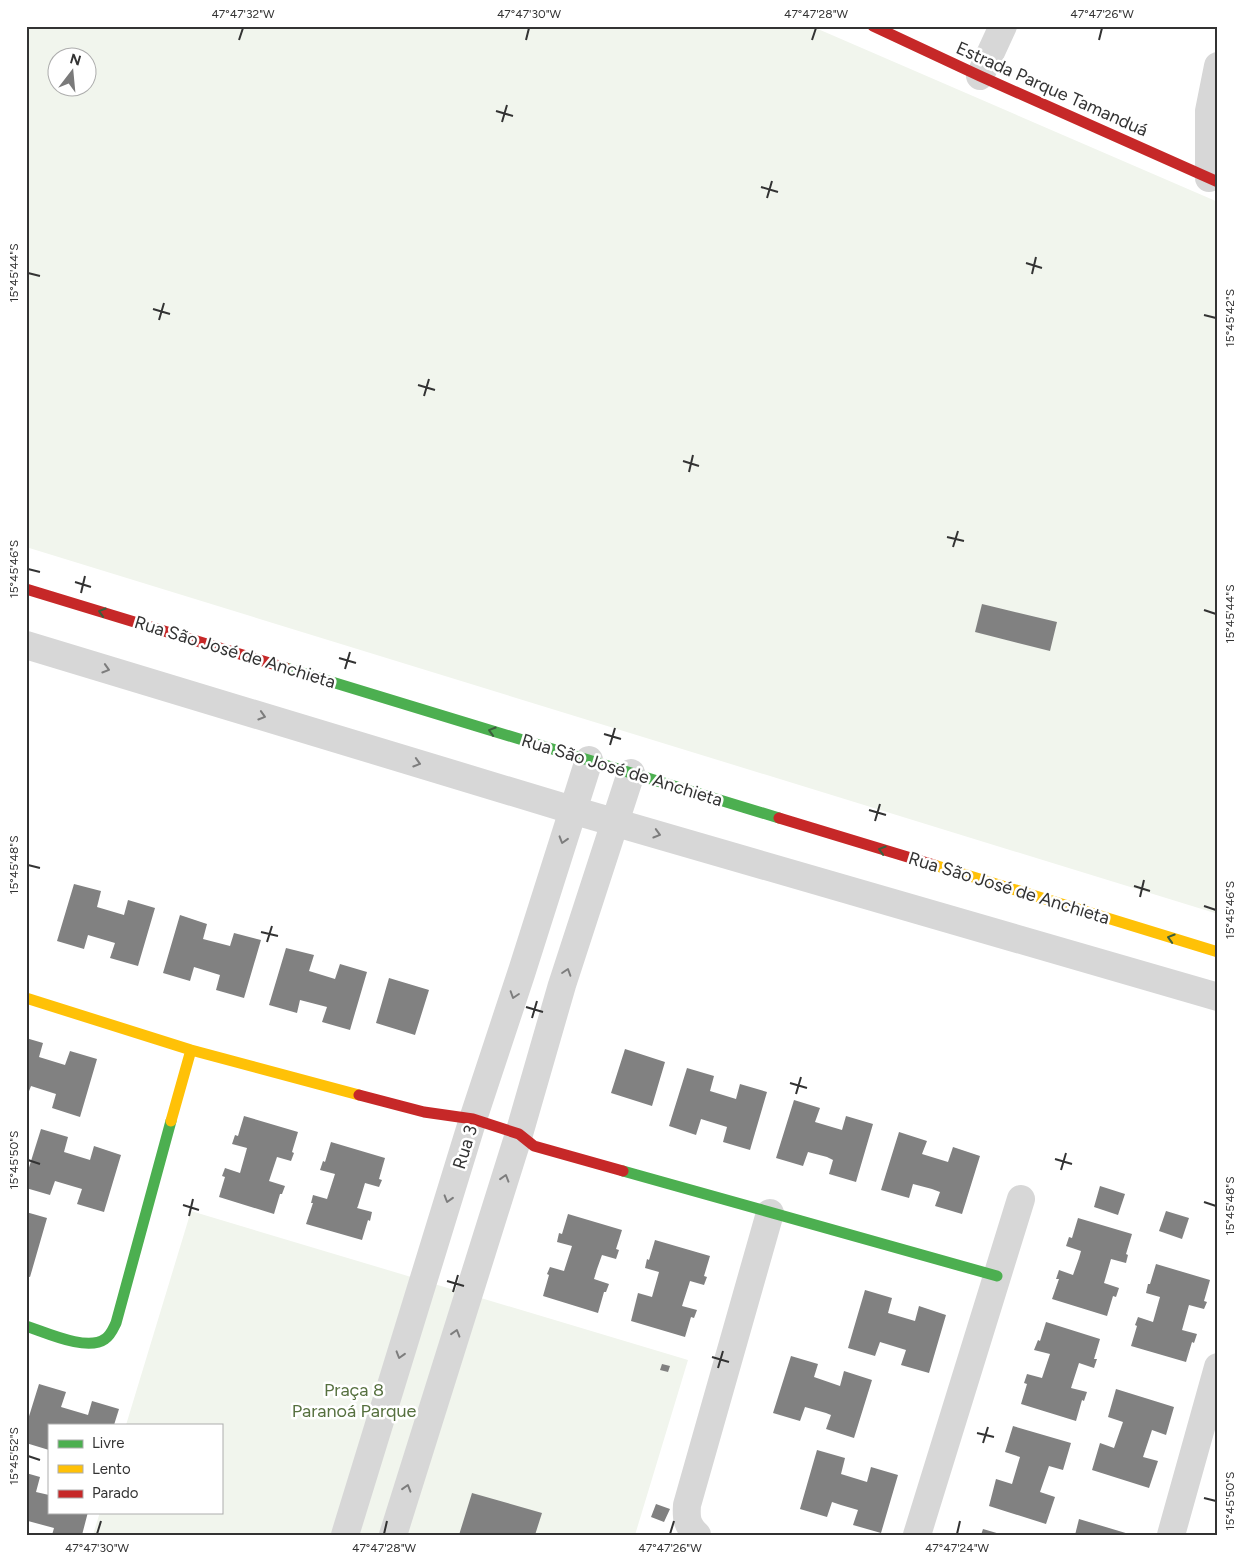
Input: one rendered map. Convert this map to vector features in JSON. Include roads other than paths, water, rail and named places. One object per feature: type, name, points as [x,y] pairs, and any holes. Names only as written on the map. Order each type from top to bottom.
[{"type":"street","name":"Estrada Parque Tamanduá","points":[[873,26],[1213,180]]},
{"type":"street","points":[[980,76],[1003,26]]},
{"type":"street","points":[[1213,180],[1209,111],[1218,66]]},
{"type":"street","name":"Rua São José de Anchieta","points":[[26,589],[1218,952]]},
{"type":"street","points":[[26,644],[572,810],[1218,997]]},
{"type":"street","name":"Rua 3","points":[[345,1535],[473,1119],[589,760]]},
{"type":"street","points":[[392,1535],[519,1134],[562,985],[631,773]]},
{"type":"street","points":[[26,998],[191,1050],[424,1112],[473,1119],[519,1134],[534,1146],[997,1276]]},
{"type":"street","points":[[26,1326],[76,1341],[90,1343],[102,1341],[110,1334],[116,1323],[191,1050]]},
{"type":"street","points":[[917,1535],[1020,1199]]},
{"type":"street","points":[[697,1535],[689,1528],[686,1518],[687,1505],[770,1213]]},
{"type":"street","points":[[1172,1535],[1218,1367]]},
{"type":"park label","name":"Praça 8 Paranoá Parque","points":[[354,1400]]}]
